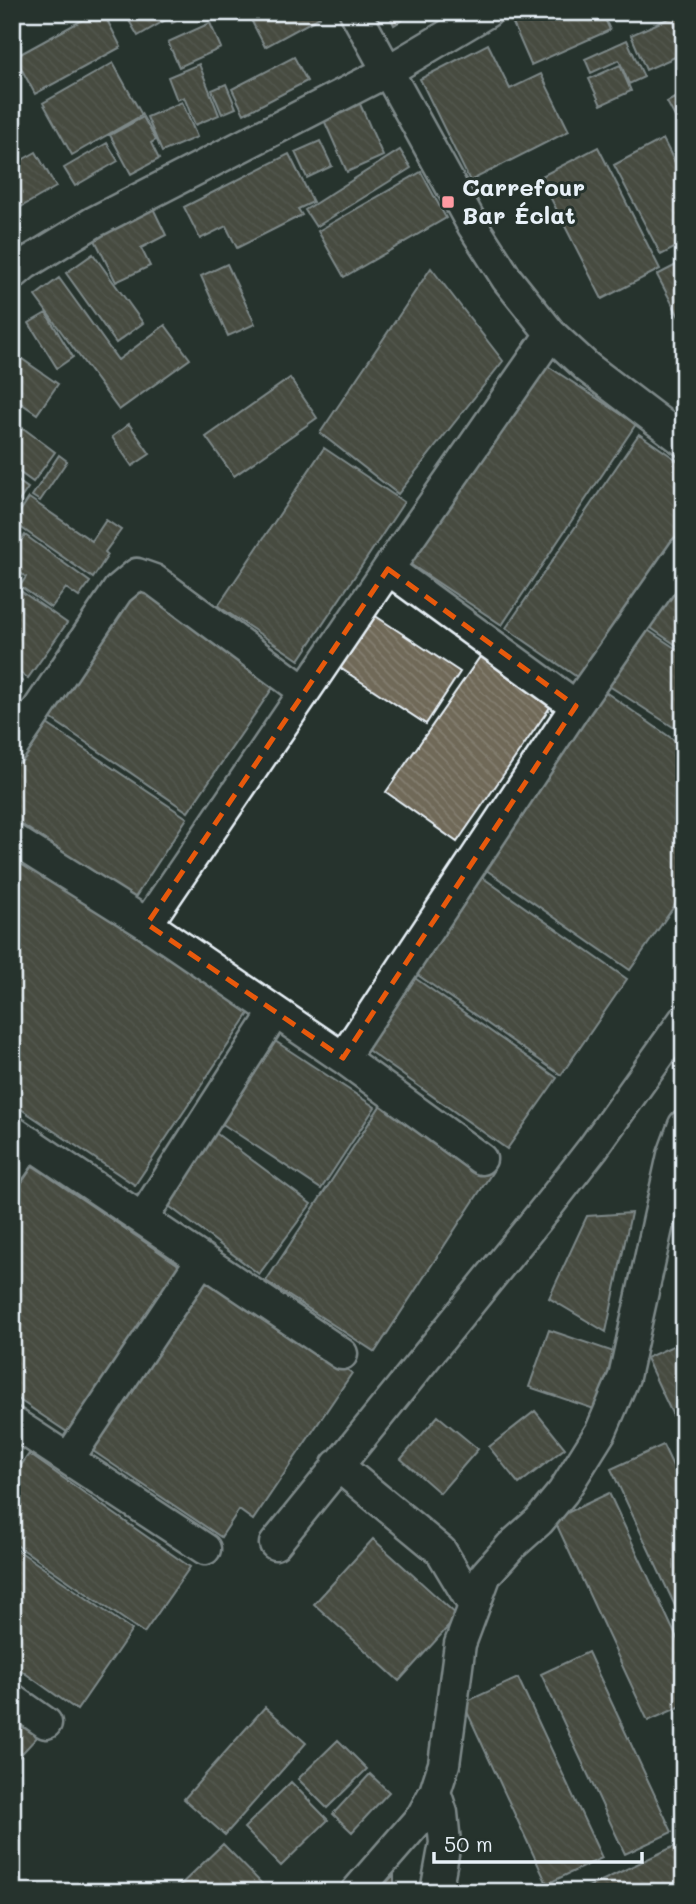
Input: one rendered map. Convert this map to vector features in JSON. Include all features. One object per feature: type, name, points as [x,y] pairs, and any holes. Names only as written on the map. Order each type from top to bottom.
[{"type":"street","points":[[355,12],[472,226],[507,279],[551,334],[588,369],[684,440]]},
{"type":"street","points":[[12,275],[25,264],[94,222],[386,72],[487,12]]},
{"type":"street","points":[[147,924],[304,691],[551,334]]},
{"type":"street","points":[[343,1058],[576,705],[684,551]]},
{"type":"street","points":[[388,569],[576,705]]},
{"type":"street","points":[[12,748],[118,590],[137,575],[154,580],[304,691]]},
{"type":"street","points":[[12,839],[147,924],[343,1058],[481,1159]]},
{"type":"street","points":[[142,1219],[275,1012]]},
{"type":"street","points":[[275,1544],[576,1170],[684,1020]]},
{"type":"street","points":[[356,1892],[422,1816],[435,1792],[444,1764],[460,1644],[486,1574],[511,1546],[539,1521],[563,1492],[601,1431],[624,1377],[673,1155],[684,1125]]},
{"type":"street","points":[[12,1167],[21,1136],[342,1354]]},
{"type":"street","points":[[68,1458],[202,1259]]},
{"type":"street","points":[[16,1432],[68,1458],[205,1549]]},
{"type":"street","points":[[337,1465],[441,1551],[474,1606]]},
{"type":"street","points":[[12,1699],[46,1723]]},
{"type":"street","points":[[435,1792],[444,1821],[446,1843],[436,1892]]},
{"type":"highlighted area","points":[[388,569],[576,706],[343,1058],[147,924]]},
{"type":"building","points":[[97,12],[103,12],[121,47],[35,94],[15,57]]},
{"type":"building","points":[[124,12],[166,12],[169,18],[138,36]]},
{"type":"building","points":[[168,12],[199,12],[172,23]]},
{"type":"building","points":[[247,12],[318,12],[320,17],[265,47]]},
{"type":"building","points":[[388,12],[415,12],[394,25]]},
{"type":"building","points":[[508,12],[602,12],[610,30],[531,65]]},
{"type":"building","points":[[681,13],[684,20],[684,53],[646,70],[631,35]]},
{"type":"building","points":[[210,23],[221,48],[179,67],[168,42]]},
{"type":"building","points":[[627,40],[644,77],[629,84],[619,60],[591,73],[585,59]]},
{"type":"building","points":[[488,44],[510,89],[541,74],[569,131],[470,181],[420,79]]},
{"type":"building","points":[[294,57],[307,81],[244,114],[232,89]]},
{"type":"building","points":[[113,63],[142,115],[72,155],[43,103]]},
{"type":"building","points":[[199,64],[219,115],[195,125],[184,97],[177,100],[168,77]]},
{"type":"building","points":[[620,65],[631,91],[601,105],[589,79]]},
{"type":"building","points":[[226,84],[236,108],[222,114],[212,90]]},
{"type":"building","points":[[684,93],[684,127],[681,128],[667,102]]},
{"type":"building","points":[[356,95],[383,156],[347,172],[320,111]]},
{"type":"building","points":[[182,102],[197,137],[162,152],[147,117]]},
{"type":"building","points":[[143,117],[156,140],[151,143],[159,159],[131,174],[110,135]]},
{"type":"building","points":[[663,139],[684,180],[684,243],[661,255],[614,165]]},
{"type":"building","points":[[320,141],[332,166],[307,178],[295,152]]},
{"type":"building","points":[[107,143],[118,161],[75,186],[64,168]]},
{"type":"building","points":[[598,147],[660,269],[602,299],[540,177]]},
{"type":"building","points":[[400,150],[411,168],[316,227],[305,210]]},
{"type":"building","points":[[36,152],[56,187],[12,212],[12,159],[15,164]]},
{"type":"building","points":[[289,154],[313,202],[298,209],[302,215],[237,248],[226,226],[200,239],[184,207]]},
{"type":"building","points":[[421,172],[446,218],[344,277],[318,231]]},
{"type":"building","points":[[151,204],[166,235],[141,248],[150,266],[116,282],[92,234]]},
{"type":"building","points":[[93,254],[143,323],[116,343],[66,273]]},
{"type":"building","points":[[684,261],[684,326],[657,275]]},
{"type":"building","points":[[227,264],[255,324],[228,336],[201,276]]},
{"type":"building","points":[[431,268],[503,361],[398,494],[320,433]]},
{"type":"building","points":[[431,268],[503,361],[398,494],[320,433]]},
{"type":"building","points":[[59,278],[118,360],[165,325],[190,359],[119,410],[35,296]]},
{"type":"building","points":[[46,313],[73,357],[57,368],[29,323]]},
{"type":"building","points":[[12,352],[58,384],[37,414],[12,397]]},
{"type":"building","points":[[540,361],[636,424],[502,625],[407,562]]},
{"type":"building","points":[[290,378],[317,418],[234,476],[206,437]]},
{"type":"building","points":[[129,424],[150,454],[132,466],[112,437]]},
{"type":"building","points":[[23,428],[55,452],[33,482],[12,467],[12,443]]},
{"type":"building","points":[[639,434],[684,465],[684,528],[580,679],[506,628]]},
{"type":"building","points":[[324,448],[404,502],[299,660],[218,606]]},
{"type":"building","points":[[59,455],[67,461],[40,501],[32,496]]},
{"type":"building","points":[[12,477],[28,488],[17,504],[12,500]]},
{"type":"building","points":[[29,498],[92,541],[106,520],[121,530],[105,552],[108,555],[93,578],[13,522]]},
{"type":"building","points":[[12,529],[21,535],[12,548]]},
{"type":"building","points":[[25,535],[90,582],[79,597],[66,588],[51,608],[20,586],[26,577],[12,567],[12,553]]},
{"type":"building","points":[[684,568],[684,648],[682,649],[645,624]]},
{"type":"building","points":[[131,584],[276,683],[188,812],[43,713]]},
{"type":"building","points":[[12,585],[67,623],[28,678],[12,667]]},
{"type":"building","points":[[371,613],[460,672],[426,724],[337,666]]},
{"type":"building","points":[[640,625],[684,654],[684,734],[603,682]]},
{"type":"building","points":[[484,651],[555,700],[457,842],[386,792]]},
{"type":"building","points":[[12,674],[23,682],[12,698]]},
{"type":"building","points":[[604,691],[684,747],[684,892],[630,970],[482,867]]},
{"type":"building","points":[[604,691],[684,747],[684,892],[630,970],[482,867]]},
{"type":"building","points":[[41,720],[187,818],[134,899],[12,818],[12,763]]},
{"type":"building","points":[[41,720],[187,818],[134,899],[12,818],[12,763]]},
{"type":"building","points":[[12,853],[250,1012],[135,1185],[12,1103]]},
{"type":"building","points":[[479,875],[627,979],[561,1075],[412,971]]},
{"type":"building","points":[[412,976],[557,1078],[507,1149],[362,1046]]},
{"type":"building","points":[[269,1037],[375,1107],[321,1189],[215,1119]]},
{"type":"building","points":[[384,1100],[493,1171],[375,1352],[266,1281]]},
{"type":"building","points":[[384,1100],[493,1171],[375,1352],[266,1281]]},
{"type":"building","points":[[213,1131],[311,1204],[259,1274],[161,1200]]},
{"type":"building","points":[[33,1166],[180,1266],[67,1432],[12,1395],[12,1197]]},
{"type":"building","points":[[631,1213],[606,1332],[549,1298],[587,1216]]},
{"type":"building","points":[[207,1275],[352,1373],[253,1520],[239,1510],[221,1537],[90,1449]]},
{"type":"building","points":[[549,1330],[617,1353],[597,1410],[529,1387]]},
{"type":"building","points":[[684,1341],[684,1439],[646,1358]]},
{"type":"building","points":[[535,1411],[565,1448],[519,1484],[489,1447]]},
{"type":"building","points":[[438,1416],[478,1449],[440,1493],[401,1459]]},
{"type":"building","points":[[663,1445],[684,1489],[684,1625],[611,1469]]},
{"type":"building","points":[[29,1454],[190,1567],[144,1633],[12,1542],[12,1478]]},
{"type":"building","points":[[609,1493],[684,1653],[684,1705],[648,1721],[554,1519]]},
{"type":"building","points":[[373,1539],[458,1616],[399,1681],[314,1604]]},
{"type":"building","points":[[12,1546],[132,1630],[77,1710],[12,1664]]},
{"type":"building","points":[[588,1652],[672,1832],[625,1854],[541,1674]]},
{"type":"building","points":[[518,1678],[602,1858],[547,1884],[463,1703]]},
{"type":"building","points":[[265,1707],[306,1743],[225,1835],[184,1799]]},
{"type":"building","points":[[12,1712],[41,1733],[12,1764]]},
{"type":"building","points":[[338,1740],[367,1769],[327,1808],[298,1779]]},
{"type":"building","points":[[370,1774],[389,1792],[352,1832],[333,1814]]},
{"type":"building","points":[[291,1782],[328,1820],[281,1866],[244,1828]]},
{"type":"building","points":[[223,1844],[270,1892],[173,1892]]},
{"type":"building","points":[[679,1844],[684,1855],[684,1892],[578,1892]]},
{"type":"building","points":[[394,1875],[394,1892],[376,1892]]},
{"type":"place","name":"Carrefour Bar Éclat","points":[[448,202]]}]
